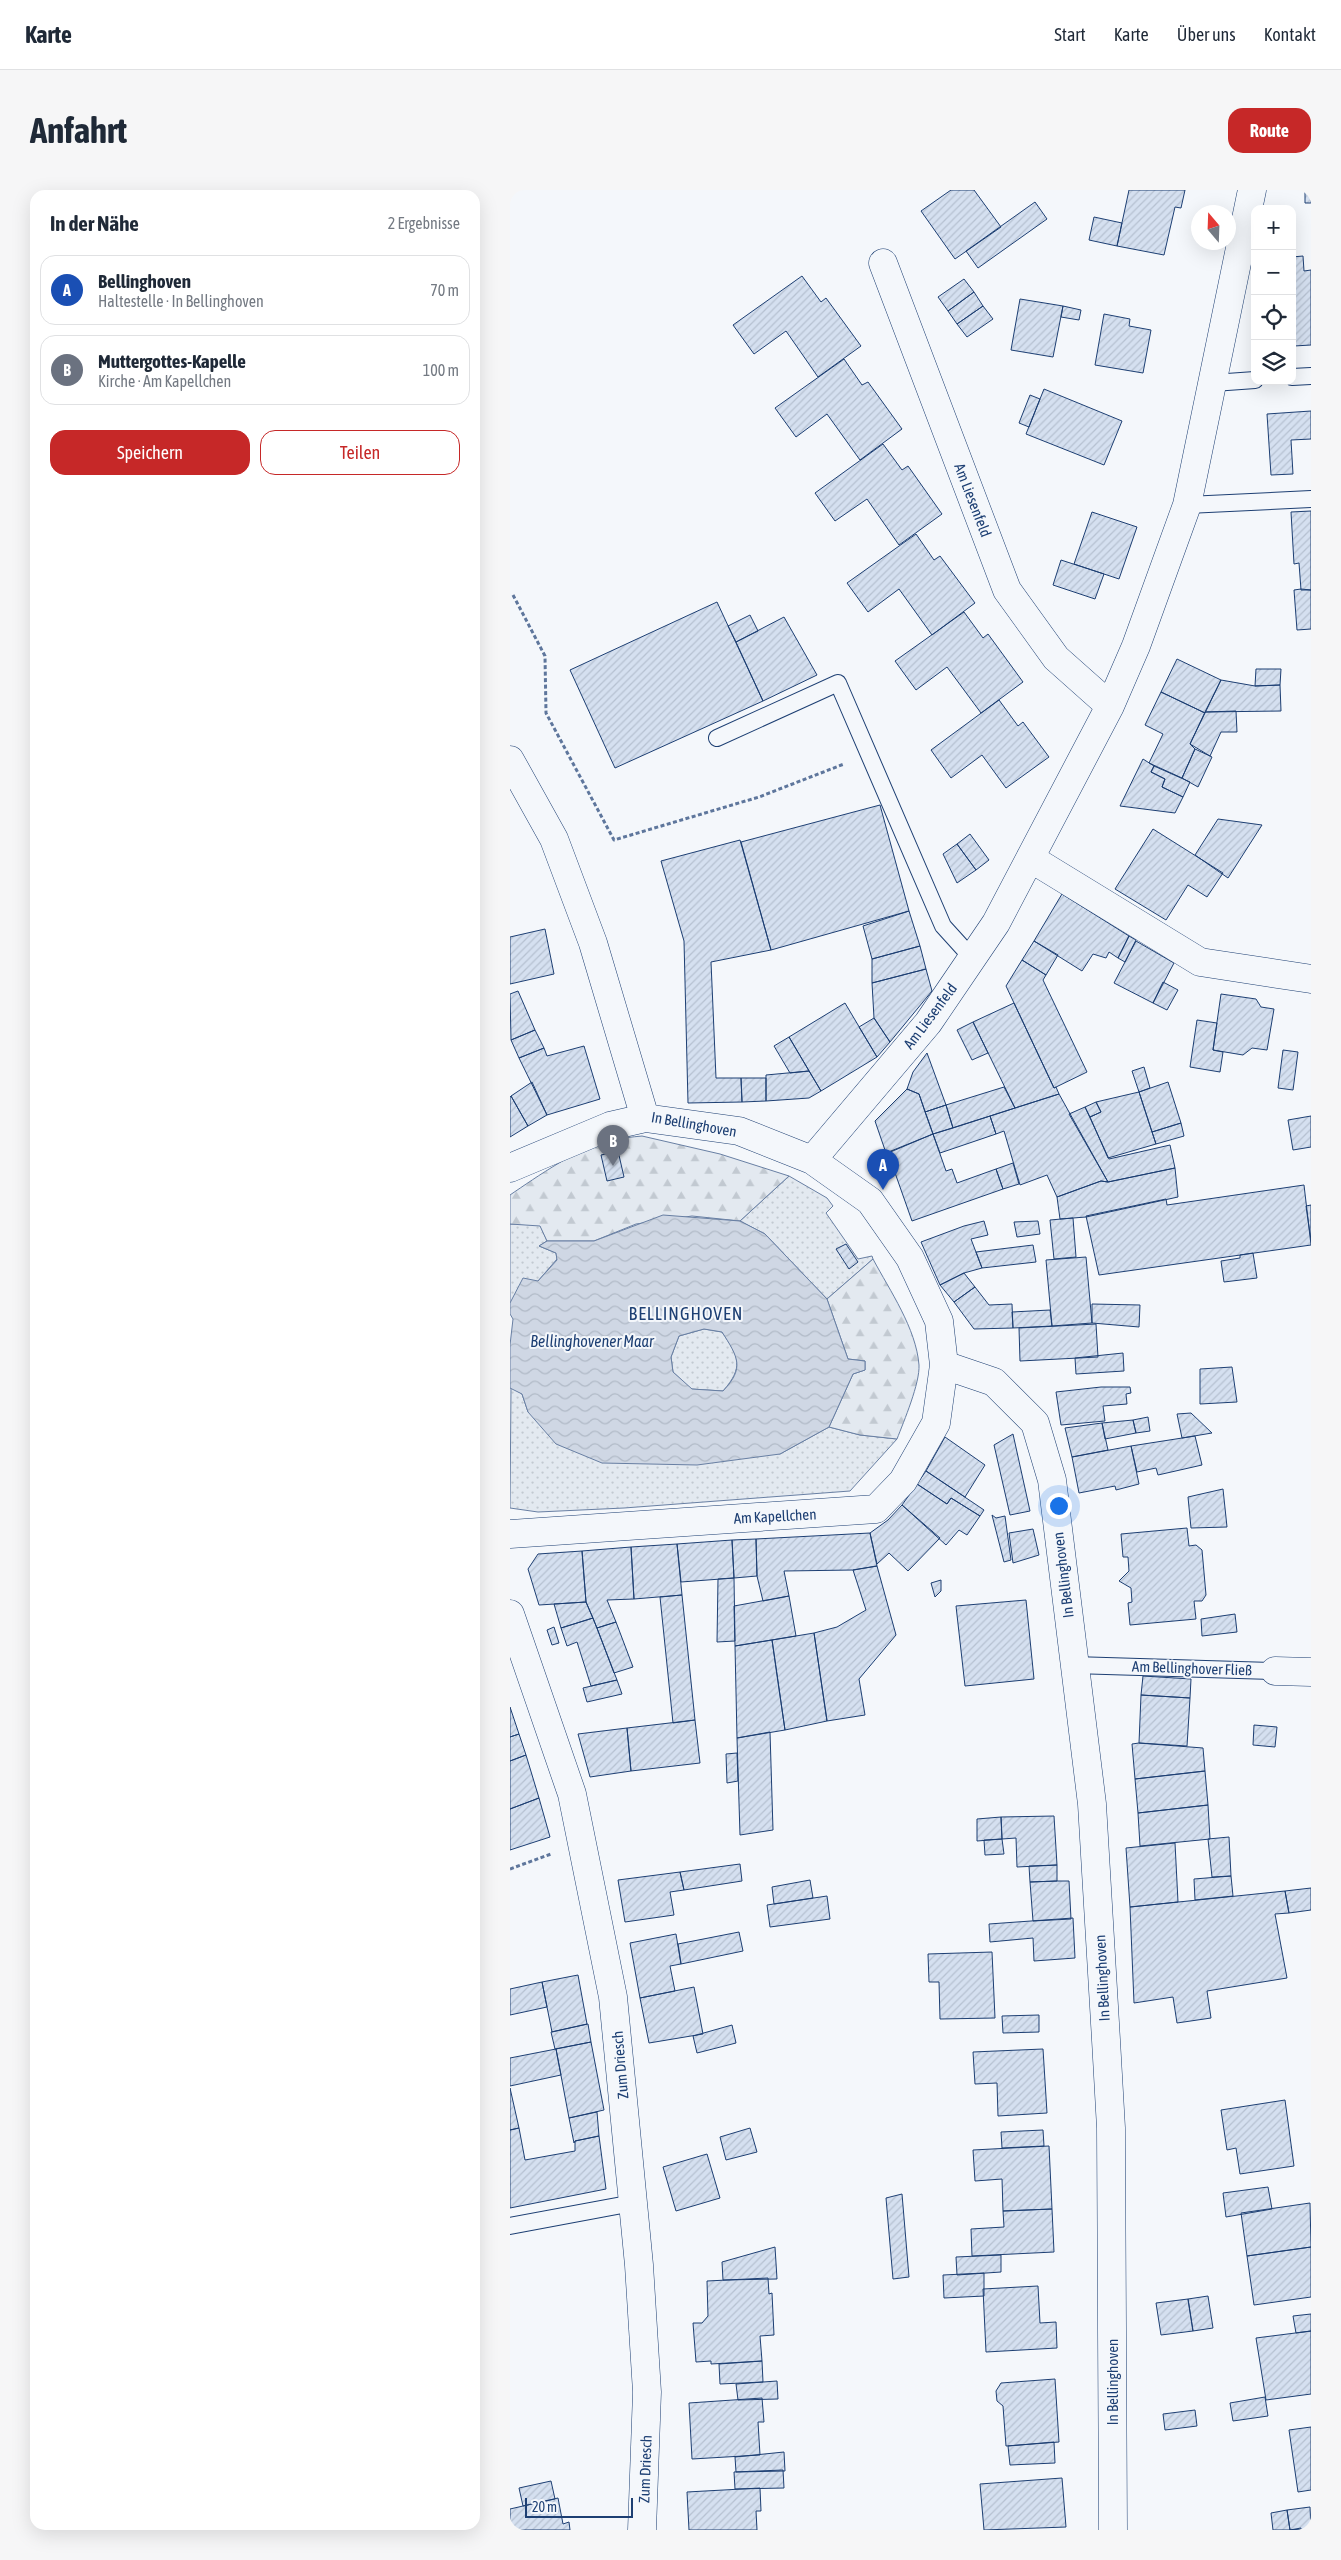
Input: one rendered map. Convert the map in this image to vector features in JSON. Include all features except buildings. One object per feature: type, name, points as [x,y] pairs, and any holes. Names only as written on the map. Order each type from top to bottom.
[{"type":"street","name":"Am Liesenfeld","points":[[812,1160],[928,1022],[996,923],[1110,706],[1136,646],[1187,506],[1252,190]]},
{"type":"street","name":"Am Liesenfeld","points":[[883,263],[1007,590],[1056,658],[1110,706]]},
{"type":"street","name":"In Bellinghoven","points":[[510,760],[554,839],[593,943],[645,1118],[739,1131],[812,1160],[870,1202],[910,1258],[939,1321],[944,1365],[994,1382],[1035,1423],[1052,1480],[1073,1665],[1092,1804],[1111,2128],[1113,2530]]},
{"type":"street","points":[[1030,858],[1200,962],[1311,979]]},
{"type":"street","points":[[510,1168],[610,1126],[645,1118]]},
{"type":"street","name":"Am Kapellchen","points":[[510,1534],[597,1526],[876,1509],[903,1481],[936,1423],[944,1365]]},
{"type":"street","name":"Zum Driesch","points":[[510,1614],[572,1794],[613,1996],[633,2204],[647,2392],[642,2530]]},
{"type":"street","name":"Am Bellinghover Fließ","points":[[1275,1671],[1311,1672]]},
{"type":"lane","points":[[1296,377],[1311,376]]},
{"type":"lane","points":[[1213,383],[1251,380]]},
{"type":"lane","points":[[1187,506],[1311,499]]},
{"type":"lane","points":[[718,738],[838,683],[943,926],[972,958]]},
{"type":"lane","name":"Am Bellinghover Fließ","points":[[1073,1665],[1275,1671]]},
{"type":"lane","points":[[510,2226],[633,2204]]},
{"type":"path","points":[[513,595],[545,656],[546,713],[614,840],[759,797],[869,755]]},
{"type":"path","points":[[510,1869],[582,1843]]},
{"type":"green space","points":[[642,1136],[720,1154],[789,1176],[740,1221],[692,1216],[636,1224],[594,1241],[547,1241],[540,1226],[510,1224],[510,1195],[532,1180],[586,1148],[615,1139]]},
{"type":"green space","points":[[789,1176],[827,1198],[833,1206],[826,1213],[858,1259],[872,1256],[873,1259],[827,1299],[765,1234],[740,1221]]},
{"type":"green space","points":[[510,1224],[540,1225],[547,1241],[539,1246],[556,1253],[557,1259],[538,1281],[510,1303]]},
{"type":"green space","points":[[873,1259],[908,1324],[917,1351],[919,1365],[917,1382],[897,1439],[860,1435],[829,1427],[853,1374],[865,1370],[865,1361],[848,1359],[827,1299]]},
{"type":"green space","points":[[704,1329],[722,1332],[735,1355],[737,1362],[734,1375],[723,1391],[691,1389],[673,1372],[671,1357],[679,1336]]},
{"type":"green space","points":[[511,1387],[522,1394],[528,1412],[780,1454],[829,1427],[860,1435],[897,1439],[850,1491],[624,1508],[538,1512],[510,1508]]},
{"type":"water","name":"Bellinghovener Maar","points":[[663,1215],[740,1221],[765,1234],[827,1299],[848,1359],[865,1361],[865,1370],[853,1374],[829,1427],[780,1454],[697,1465],[602,1463],[556,1444],[528,1412],[522,1394],[510,1388],[510,1345],[513,1319],[510,1314],[510,1303],[523,1278],[538,1281],[557,1260],[556,1253],[539,1246],[547,1241],[594,1241]],"holes":[[[704,1329],[722,1332],[737,1362],[734,1376],[723,1391],[692,1389],[673,1372],[671,1357],[679,1336]]]},
{"type":"place","name":"Muttergottes-Kapelle","points":[[613,1166]]},
{"type":"place","name":"Bellinghoven","points":[[883,1190]]},
{"type":"district","name":"BELLINGHOVEN","points":[[686,1313]]}]
